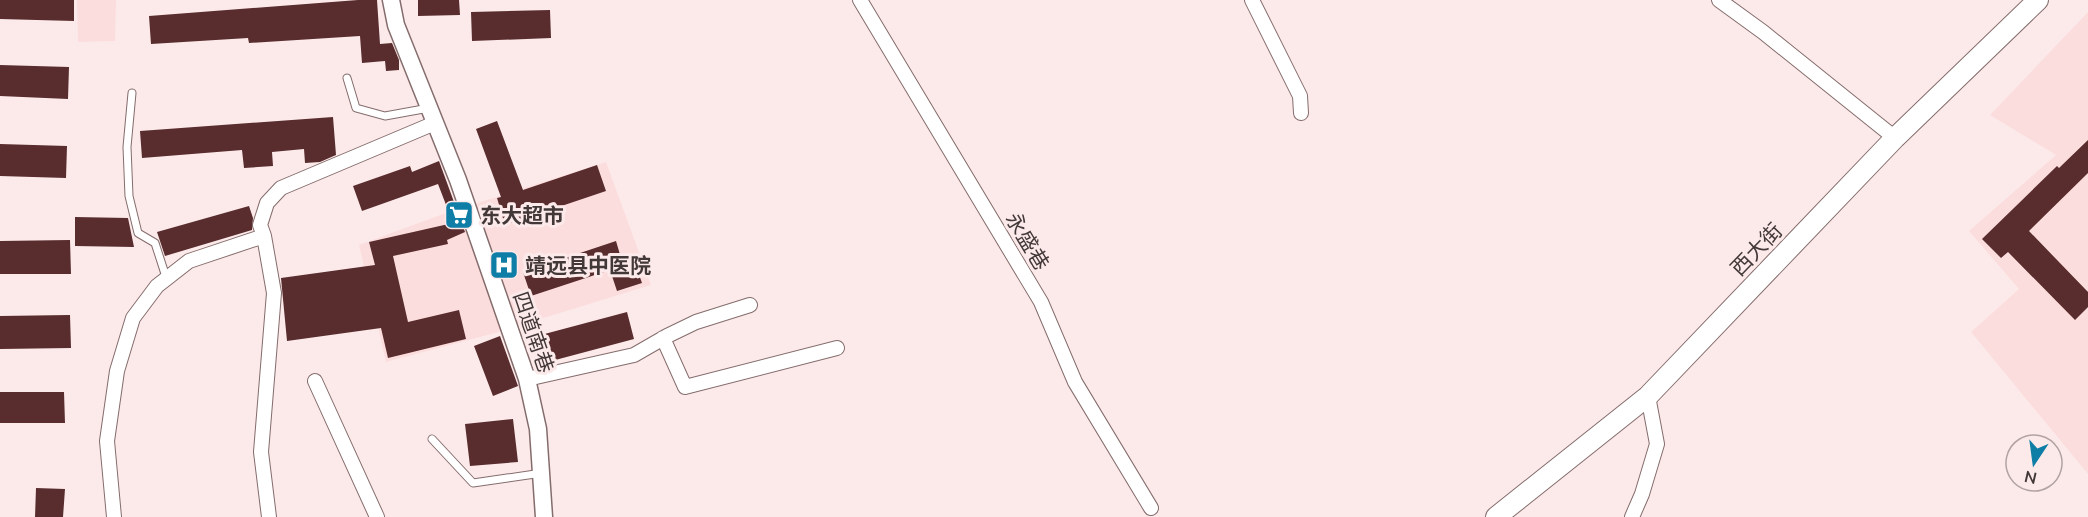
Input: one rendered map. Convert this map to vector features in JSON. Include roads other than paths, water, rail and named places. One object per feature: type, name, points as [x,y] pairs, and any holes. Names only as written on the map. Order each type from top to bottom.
[{"type":"main road","name":"西大街","points":[[1496,517],[1648,396],[1895,138],[2038,0]]},
{"type":"street","name":"四道南巷","points":[[390,0],[396,26],[458,180],[527,379],[538,429],[544,517]]},
{"type":"street","name":"永盛巷","points":[[860,0],[1041,302],[1075,382],[1150,508]]},
{"type":"street","points":[[1252,0],[1300,96],[1301,113]]},
{"type":"street","points":[[1719,0],[1763,32],[1895,138]]},
{"type":"street","points":[[269,517],[261,452],[274,293],[260,225],[267,203],[281,188],[432,115]]},
{"type":"street","points":[[114,517],[107,441],[117,371],[133,318],[157,286],[189,261],[264,236]]},
{"type":"street","points":[[527,379],[634,355],[696,322],[750,305]]},
{"type":"street","points":[[663,338],[685,387],[837,348]]},
{"type":"street","points":[[315,381],[377,517]]},
{"type":"street","points":[[1632,517],[1642,494],[1657,444],[1648,396]]},
{"type":"lane","points":[[347,78],[356,108],[385,116],[432,115]]},
{"type":"lane","points":[[132,93],[127,147],[129,196],[138,233],[155,243],[166,277]]},
{"type":"lane","points":[[432,439],[473,483],[542,473]]},
{"type":"place","name":"东大超市","points":[[459,215]]},
{"type":"place","name":"靖远县中医院","points":[[504,265]]}]
